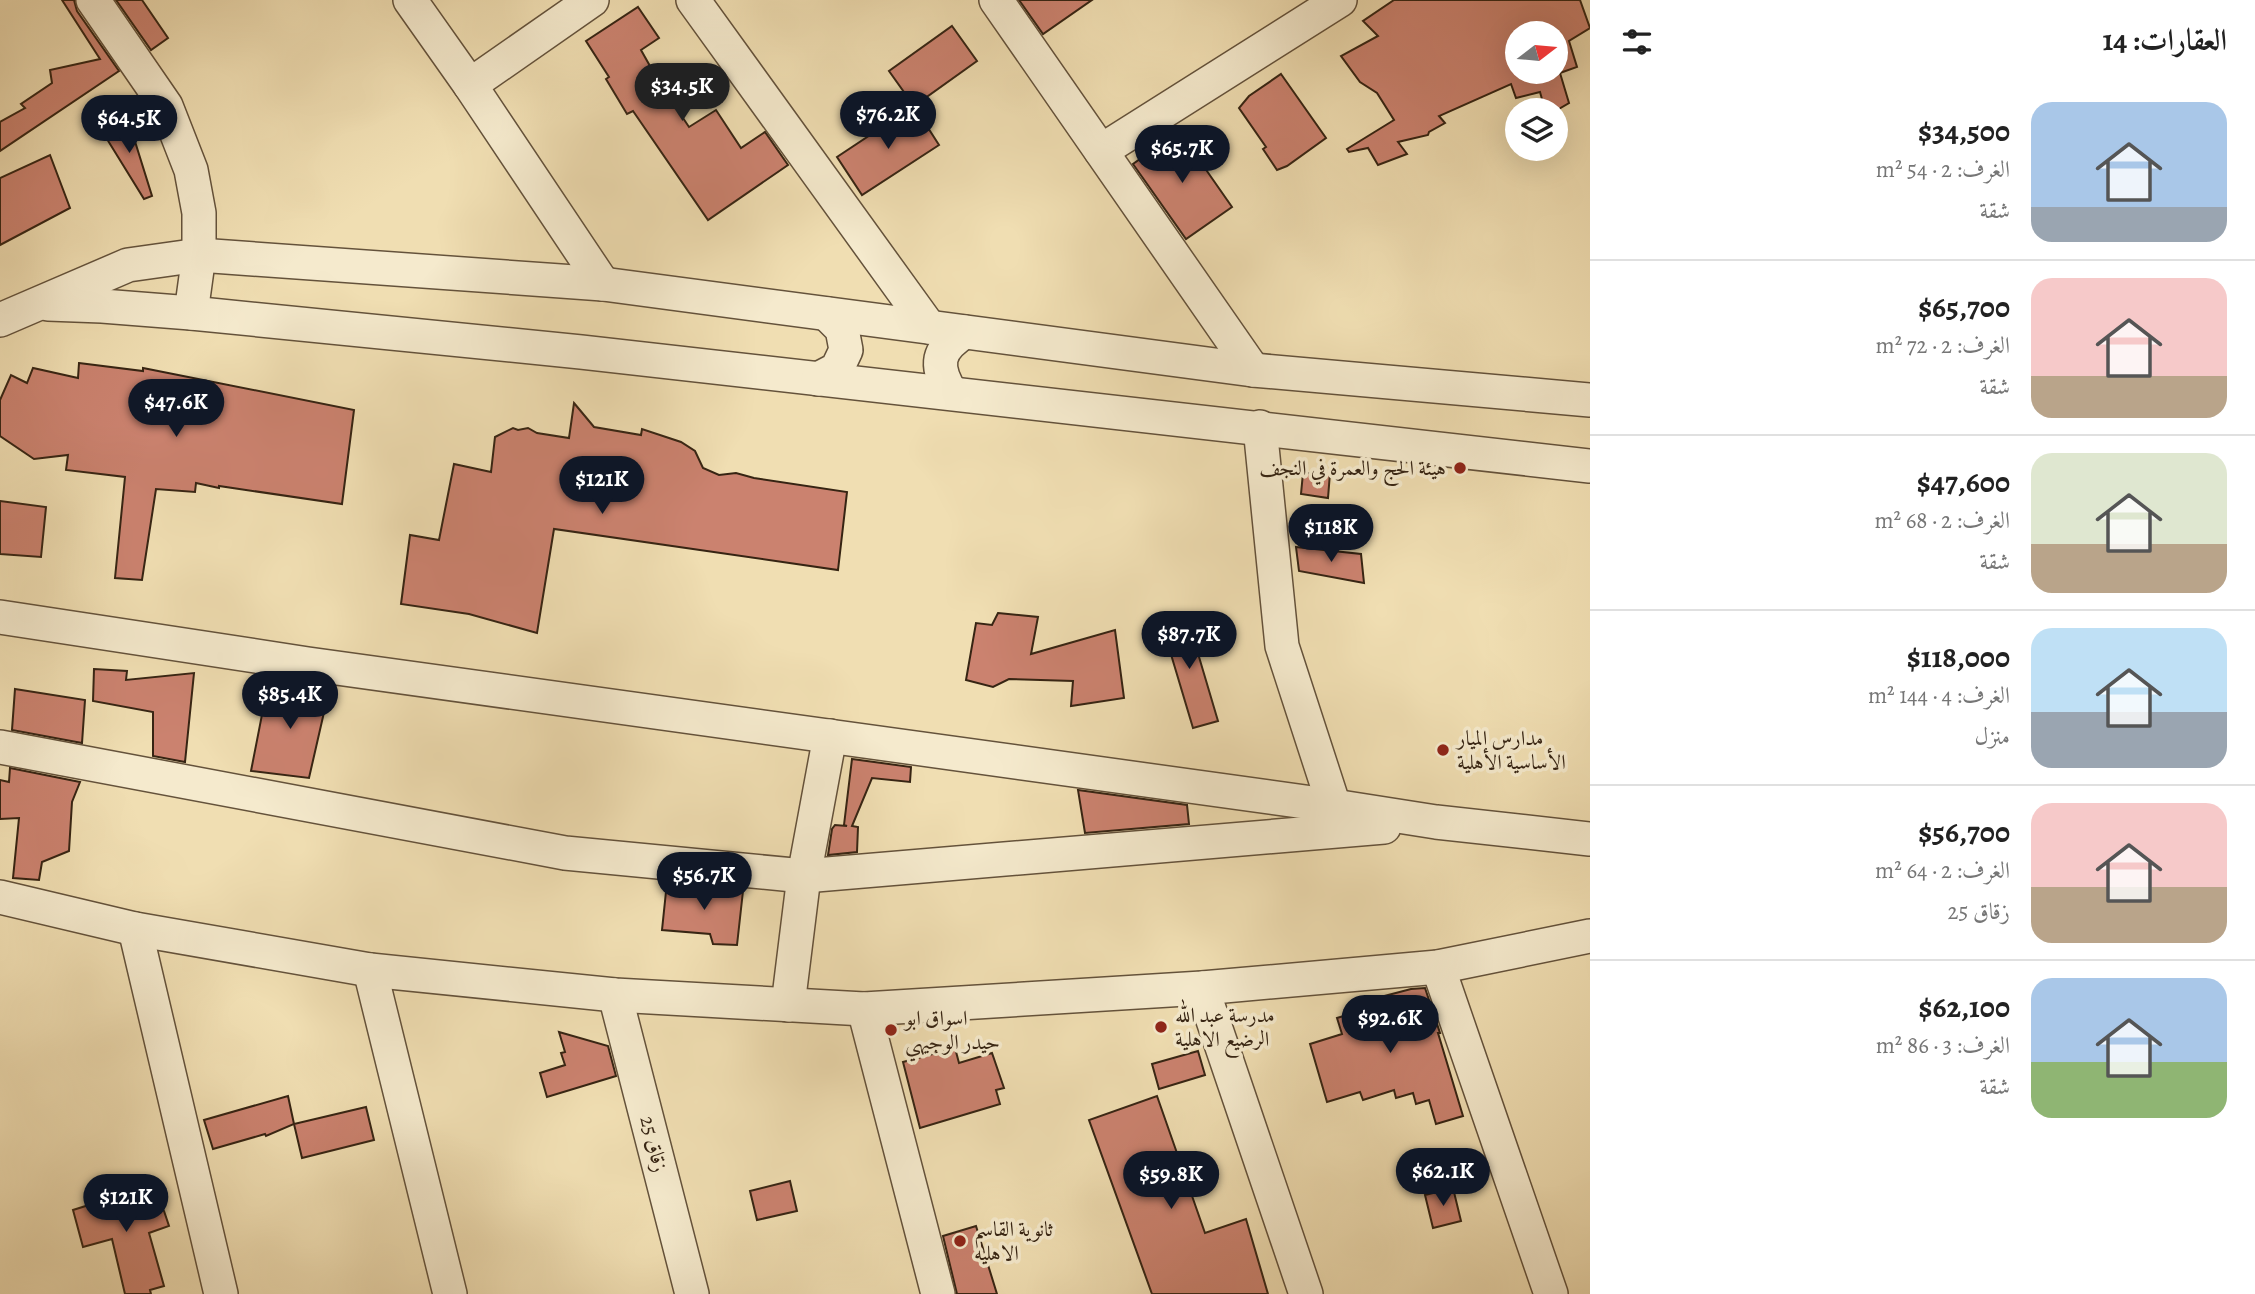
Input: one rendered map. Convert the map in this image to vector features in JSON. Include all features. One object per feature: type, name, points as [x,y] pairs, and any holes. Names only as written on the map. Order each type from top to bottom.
[{"type":"street","points":[[93,0],[166,106],[191,170],[199,213],[199,256],[191,313]]},
{"type":"street","points":[[410,0],[603,284]]},
{"type":"street","points":[[470,85],[592,0]]},
{"type":"street","points":[[693,0],[929,327]]},
{"type":"street","points":[[996,0],[1253,370]]},
{"type":"street","points":[[1101,151],[1340,0]]},
{"type":"street","points":[[0,320],[128,265],[199,256],[603,284],[1253,370],[1590,400]]},
{"type":"street","points":[[35,304],[191,313],[582,352],[1590,466]]},
{"type":"street","points":[[818,379],[837,369],[846,350],[842,329],[827,314]]},
{"type":"street","points":[[951,393],[941,377],[940,358],[948,342],[964,332]]},
{"type":"street","points":[[1260,427],[1282,646],[1334,806]]},
{"type":"street","points":[[0,617],[308,664],[1436,822],[1590,839]]},
{"type":"street","points":[[788,1004],[804,876],[830,736]]},
{"type":"street","points":[[0,747],[565,853],[804,876],[1436,822]]},
{"type":"street","points":[[0,897],[135,929],[370,970],[615,995],[864,1009],[1202,988],[1438,967],[1590,936]]},
{"type":"street","points":[[135,929],[221,1294]]},
{"type":"street","points":[[1438,967],[1551,1294]]},
{"type":"street","points":[[370,970],[450,1294]]},
{"type":"street","points":[[1202,988],[1306,1294]]},
{"type":"street","name":"زقاق 25","points":[[615,995],[692,1294]]},
{"type":"street","points":[[864,1009],[938,1294]]},
{"type":"building","points":[[62,0],[74,0],[77,11],[119,71],[0,151],[0,122],[25,108],[21,104],[52,83],[50,70],[100,59]]},
{"type":"building","points":[[116,0],[142,0],[168,38],[151,50]]},
{"type":"building","points":[[1019,0],[1092,0],[1043,34]]},
{"type":"building","points":[[1394,0],[1580,0],[1590,28],[1569,41],[1577,67],[1568,70],[1568,21],[1505,21],[1505,84],[1511,84],[1439,116],[1445,123],[1428,135],[1398,142],[1407,154],[1378,165],[1368,148],[1349,152],[1347,149],[1394,120],[1377,93],[1360,82],[1341,56],[1378,36],[1363,21]]},
{"type":"building","points":[[638,7],[659,38],[641,50],[668,98],[689,127],[716,110],[741,148],[765,132],[788,165],[708,220],[633,111],[627,114],[606,79],[609,77],[586,41]]},
{"type":"building","points":[[952,26],[977,61],[914,106],[889,71]]},
{"type":"building","points":[[1281,74],[1326,138],[1287,166],[1277,170],[1263,149],[1266,147],[1239,108],[1249,96]]},
{"type":"building","points":[[1511,84],[1563,84],[1568,98],[1542,98],[1540,92],[1516,98]]},
{"type":"building","points":[[914,106],[939,145],[862,195],[837,157]]},
{"type":"building","points":[[128,119],[152,196],[144,199],[102,131]]},
{"type":"building","points":[[1179,131],[1232,207],[1186,239],[1133,164]]},
{"type":"building","points":[[50,155],[70,208],[0,245],[0,178]]},
{"type":"building","points":[[79,363],[143,371],[143,368],[354,410],[342,504],[196,483],[195,492],[156,489],[142,580],[115,578],[125,477],[66,470],[68,455],[34,459],[0,436],[0,400],[11,375],[27,383],[33,368],[78,378]]},
{"type":"building","points":[[574,403],[594,427],[641,435],[642,429],[681,442],[695,451],[703,468],[719,475],[736,473],[847,492],[838,570],[554,529],[537,633],[469,614],[401,604],[410,535],[439,540],[454,464],[491,472],[495,437],[513,428],[528,428],[537,433],[569,438]]},
{"type":"building","points":[[1303,473],[1330,473],[1328,498],[1301,494]]},
{"type":"building","points":[[0,501],[46,507],[41,557],[0,554]]},
{"type":"building","points":[[1296,547],[1361,554],[1364,583],[1299,571]]},
{"type":"building","points":[[998,613],[1038,617],[1031,654],[1115,630],[1124,698],[1071,706],[1073,681],[1009,679],[993,687],[966,680],[976,623],[992,625]]},
{"type":"building","points":[[1186,613],[1218,721],[1193,728],[1161,621]]},
{"type":"building","points":[[94,669],[127,671],[126,680],[194,673],[185,762],[153,756],[153,712],[93,701]]},
{"type":"building","points":[[306,683],[330,686],[309,778],[251,771],[267,689],[305,694]]},
{"type":"building","points":[[15,689],[85,700],[82,743],[12,730]]},
{"type":"building","points":[[852,759],[911,767],[910,782],[872,778],[852,826],[858,827],[857,852],[828,855],[832,829],[835,825],[847,826],[844,825]]},
{"type":"building","points":[[10,768],[80,782],[72,802],[69,851],[42,862],[39,880],[13,878],[19,818],[0,819],[0,780],[9,782]]},
{"type":"building","points":[[1078,790],[1187,805],[1189,824],[1085,833]]},
{"type":"building","points":[[667,882],[743,891],[737,945],[713,944],[710,934],[662,930]]},
{"type":"building","points":[[1425,988],[1463,1116],[1436,1124],[1429,1100],[1416,1104],[1413,1093],[1396,1098],[1394,1090],[1363,1100],[1360,1092],[1327,1102],[1310,1044],[1342,1034],[1337,1018],[1371,1008],[1369,1000]]},
{"type":"building","points":[[559,1032],[608,1046],[616,1076],[547,1097],[540,1073],[565,1065],[561,1053],[565,1052]]},
{"type":"building","points":[[955,1048],[959,1063],[992,1053],[1004,1088],[996,1090],[1000,1104],[920,1128],[903,1062]]},
{"type":"building","points":[[1198,1051],[1205,1075],[1159,1089],[1152,1064]]},
{"type":"building","points":[[288,1096],[294,1124],[266,1136],[265,1134],[213,1149],[204,1120]]},
{"type":"building","points":[[1157,1096],[1205,1233],[1246,1219],[1268,1294],[1152,1294],[1089,1120]]},
{"type":"building","points":[[366,1107],[374,1140],[302,1158],[294,1124]]},
{"type":"building","points":[[790,1181],[797,1211],[757,1220],[750,1191]]},
{"type":"building","points":[[146,1184],[149,1197],[164,1211],[169,1226],[149,1233],[164,1286],[150,1290],[151,1294],[125,1294],[112,1239],[83,1247],[73,1210],[92,1204],[91,1199]]},
{"type":"building","points":[[1453,1188],[1461,1221],[1433,1228],[1425,1195]]},
{"type":"building","points":[[976,1226],[997,1294],[957,1294],[943,1236]]},
{"type":"place","name":"هيئة الحج والعمرة في النجف","points":[[1460,468]]},
{"type":"place","name":"مدارس الميار الأساسية الأهلية","points":[[1443,750]]},
{"type":"place","name":"مدرسة عبد الله الرضيع الاهلية","points":[[1161,1027]]},
{"type":"place","name":"اسواق ابو حيدر الوجيهي","points":[[891,1030]]},
{"type":"place","name":"ثانوية القاسم الاهليه","points":[[960,1241]]}]
